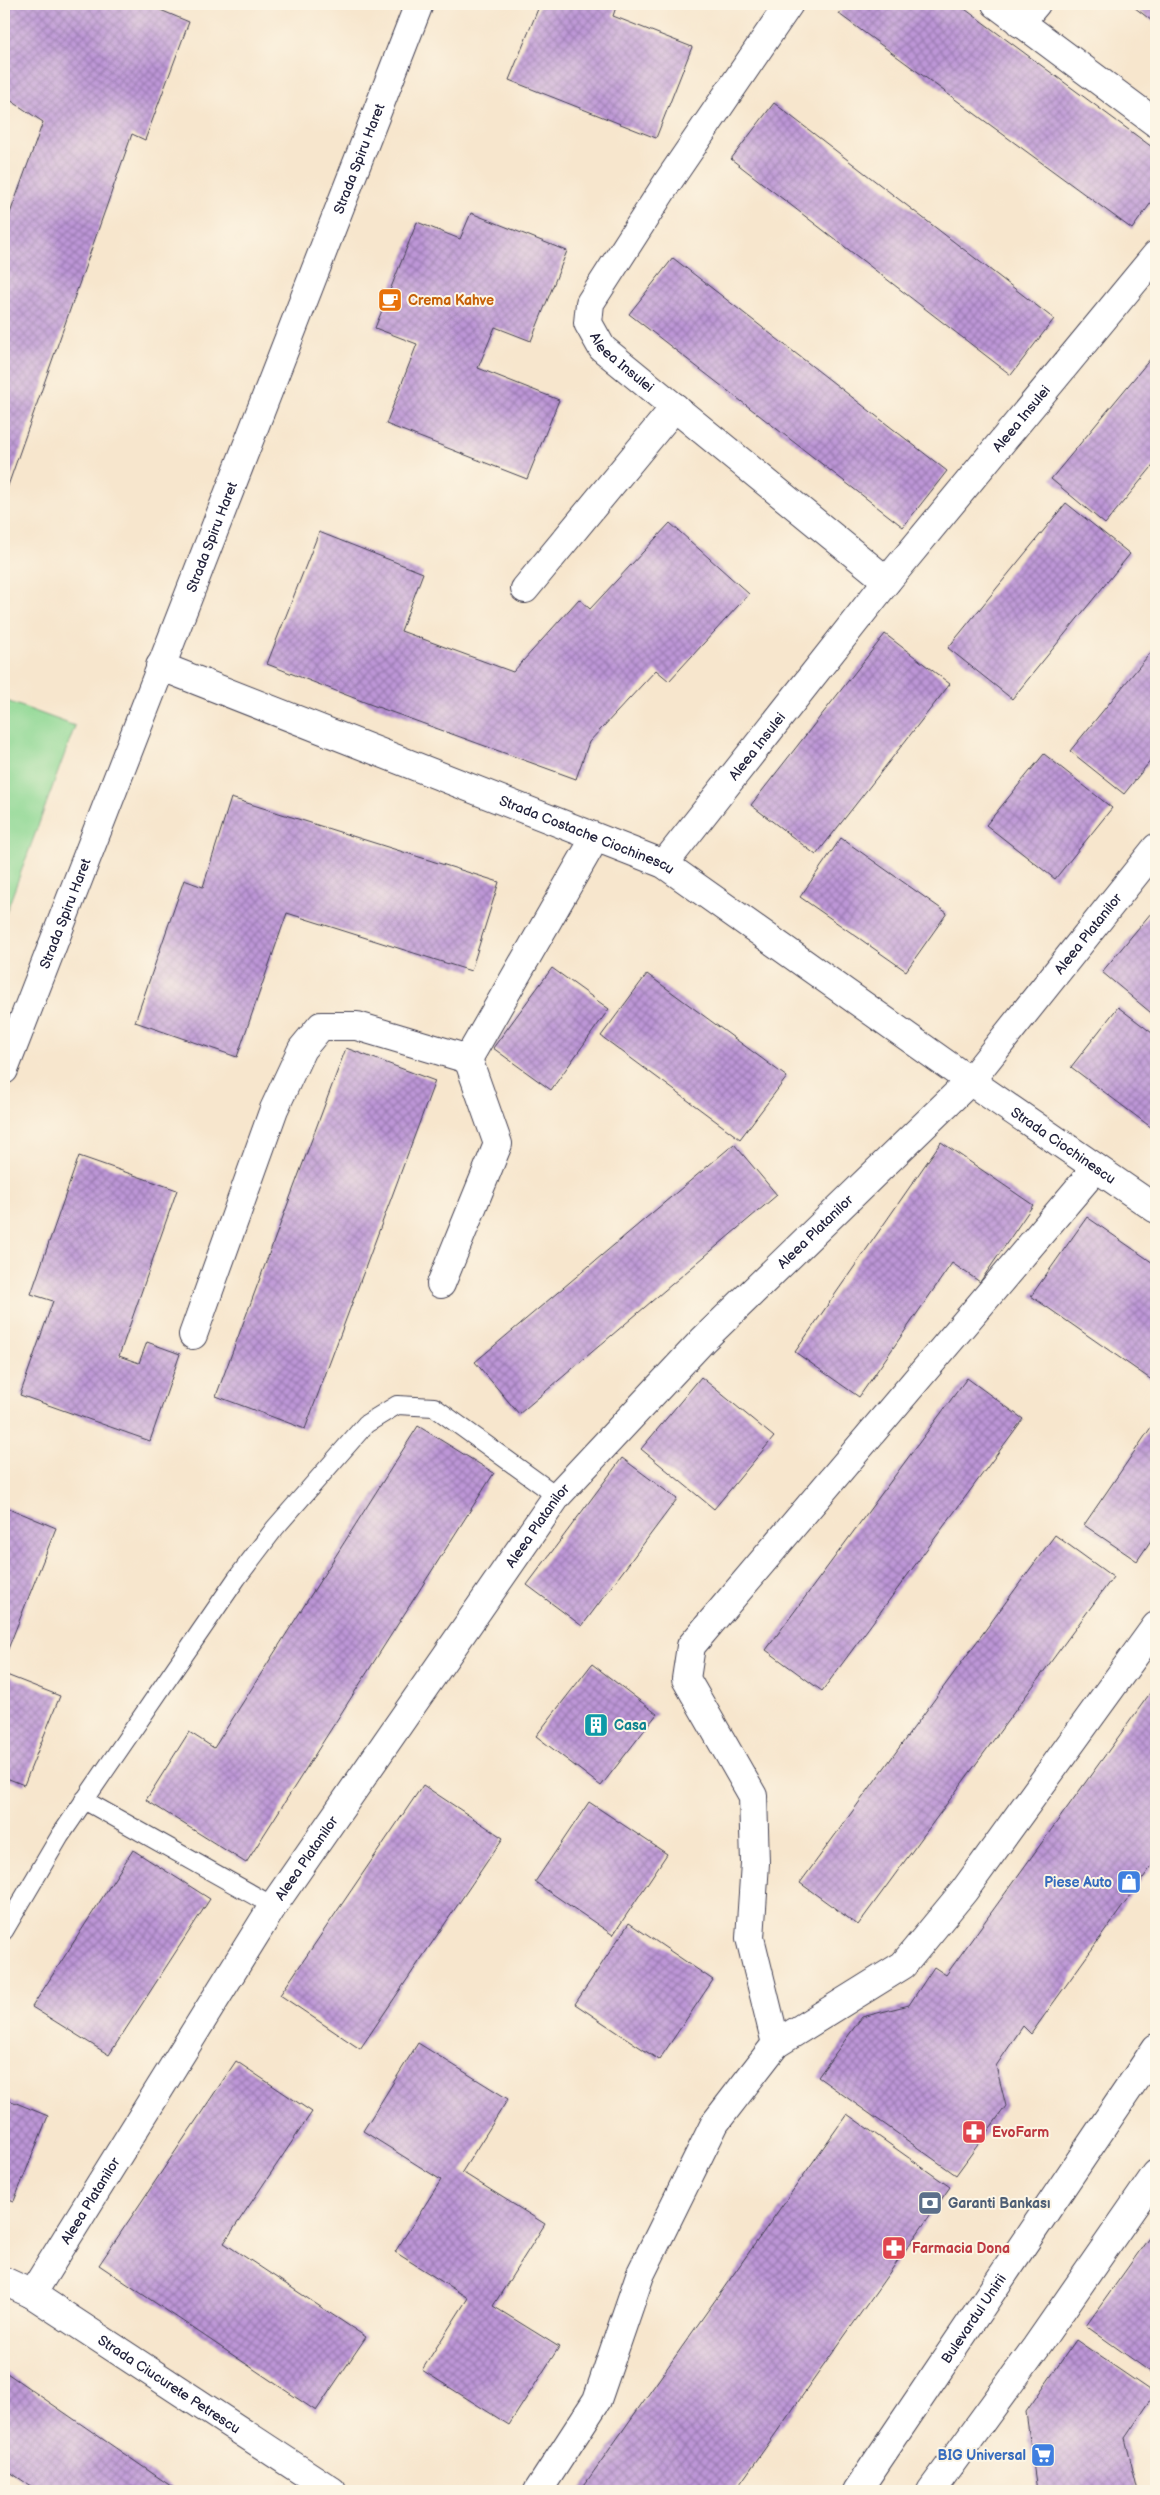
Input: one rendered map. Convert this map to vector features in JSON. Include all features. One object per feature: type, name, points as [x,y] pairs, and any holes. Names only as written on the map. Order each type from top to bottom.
[{"type":"street","name":"Strada Spiru Haret","points":[[4,1070],[419,4]]},
{"type":"street","name":"Aleea Insulei","points":[[789,4],[672,175],[590,303],[588,323],[602,348],[887,581]]},
{"type":"street","points":[[996,4],[1028,13],[1156,123]]},
{"type":"street","name":"Aleea Insulei","points":[[664,864],[887,581],[1156,255]]},
{"type":"street","points":[[525,589],[675,407]]},
{"type":"street","name":"Strada Costache Ciochinescu","points":[[160,666],[664,864],[970,1081]]},
{"type":"street","points":[[441,1284],[498,1144],[468,1059],[595,838]]},
{"type":"street","name":"Aleea Platanilor","points":[[32,2294],[273,1906],[556,1496],[703,1340],[970,1081],[1156,848]]},
{"type":"street","points":[[193,1335],[274,1109],[302,1049],[322,1026],[357,1026],[468,1059]]},
{"type":"street","name":"Strada Ciochinescu","points":[[970,1081],[1156,1209]]},
{"type":"street","points":[[776,2044],[750,1938],[755,1863],[753,1796],[686,1679],[691,1646],[1096,1168]]},
{"type":"street","points":[[538,2491],[597,2400],[640,2274],[715,2123],[776,2044],[903,1965],[964,1892],[1156,1626]]},
{"type":"street","name":"Bulevardul Unirii","points":[[857,2491],[1156,2048]]},
{"type":"street","points":[[931,2491],[1036,2347],[1156,2174]]},
{"type":"street","name":"Strada Ciucurete Petrescu","points":[[4,2281],[32,2294],[332,2491]]},
{"type":"lane","points":[[4,1931],[60,1836],[237,1578],[276,1528],[366,1424],[397,1404],[434,1407],[556,1496]]},
{"type":"lane","points":[[84,1800],[273,1906]]},
{"type":"green space","points":[[4,700],[75,726],[4,918]]},
{"type":"building","points":[[4,4],[162,4],[158,9],[189,22],[145,140],[132,134],[4,497],[4,230],[43,122],[4,96]]},
{"type":"building","points":[[540,4],[617,4],[613,16],[692,47],[656,138],[509,80]]},
{"type":"building","points":[[846,4],[958,4],[1156,150],[1156,196],[1132,229],[839,14]]},
{"type":"building","points":[[1130,4],[1156,4],[1156,24]]},
{"type":"building","points":[[774,103],[1054,319],[1011,375],[731,159]]},
{"type":"building","points":[[471,213],[567,251],[531,341],[495,327],[478,368],[559,400],[527,479],[386,424],[417,344],[375,328],[417,222],[460,239]]},
{"type":"building","points":[[673,258],[947,471],[903,527],[629,314]]},
{"type":"building","points":[[1156,352],[1156,462],[1105,524],[1051,479]]},
{"type":"building","points":[[1066,503],[1130,554],[1012,699],[948,648]]},
{"type":"building","points":[[670,523],[749,594],[669,681],[656,670],[589,742],[576,779],[372,705],[267,664],[319,532],[423,573],[401,631],[513,672],[579,599],[590,609]]},
{"type":"building","points":[[885,634],[950,684],[816,855],[751,805]]},
{"type":"building","points":[[1156,646],[1156,754],[1124,794],[1070,751]]},
{"type":"building","points":[[1044,754],[1112,808],[1055,879],[986,825]]},
{"type":"building","points":[[231,798],[499,882],[471,971],[287,913],[237,1057],[135,1022],[184,880],[203,887]]},
{"type":"building","points":[[841,838],[947,913],[906,971],[800,897]]},
{"type":"building","points":[[1156,907],[1156,1017],[1102,972]]},
{"type":"building","points":[[552,968],[609,1009],[551,1090],[493,1048]]},
{"type":"building","points":[[647,974],[787,1077],[740,1139],[601,1036]]},
{"type":"building","points":[[1118,1007],[1156,1036],[1156,1131],[1071,1067]]},
{"type":"building","points":[[346,1048],[435,1081],[305,1429],[216,1396]]},
{"type":"building","points":[[941,1142],[1033,1205],[980,1282],[952,1263],[859,1397],[795,1352]]},
{"type":"building","points":[[734,1144],[777,1195],[519,1414],[475,1362]]},
{"type":"building","points":[[79,1156],[177,1190],[119,1356],[139,1363],[147,1342],[180,1354],[150,1441],[20,1395],[53,1301],[31,1294]]},
{"type":"building","points":[[1087,1217],[1156,1265],[1156,1383],[1031,1296]]},
{"type":"building","points":[[701,1377],[774,1437],[714,1509],[641,1449]]},
{"type":"building","points":[[967,1378],[1023,1419],[822,1691],[766,1650]]},
{"type":"building","points":[[1156,1420],[1156,1533],[1137,1561],[1084,1525]]},
{"type":"building","points":[[418,1426],[494,1473],[246,1863],[146,1800],[189,1732],[214,1748]]},
{"type":"building","points":[[622,1458],[677,1499],[582,1626],[527,1585]]},
{"type":"building","points":[[4,1506],[56,1528],[4,1659]]},
{"type":"building","points":[[1055,1535],[1113,1577],[858,1925],[800,1883]]},
{"type":"building","name":"Casa","points":[[592,1664],[657,1714],[601,1786],[536,1736]]},
{"type":"building","points":[[4,1674],[60,1696],[24,1785],[4,1777]]},
{"type":"building","points":[[1156,1685],[1156,1860],[1031,2034],[1023,2026],[996,2066],[1006,2106],[956,2175],[818,2077],[862,2017],[909,2005],[934,1967],[946,1975]]},
{"type":"building","points":[[423,1785],[503,1838],[360,2049],[280,1995]]},
{"type":"building","points":[[589,1802],[667,1854],[613,1935],[535,1882]]},
{"type":"building","points":[[133,1850],[210,1899],[109,2055],[32,2007]]},
{"type":"building","points":[[629,1923],[713,1980],[659,2060],[575,2004]]},
{"type":"building","points":[[418,2043],[508,2099],[462,2172],[545,2224],[493,2306],[559,2347],[509,2425],[422,2370],[468,2298],[395,2252],[441,2180],[363,2131]]},
{"type":"building","points":[[236,2061],[312,2112],[224,2243],[366,2337],[316,2411],[99,2265]]},
{"type":"building","points":[[4,2098],[48,2116],[14,2201],[4,2197]]},
{"type":"building","points":[[847,2114],[950,2187],[735,2491],[580,2491]]},
{"type":"building","points":[[1156,2228],[1156,2376],[1086,2326]]},
{"type":"building","points":[[1076,2340],[1155,2394],[1125,2438],[1138,2491],[1037,2491],[1026,2412]]},
{"type":"building","points":[[4,2371],[178,2491],[38,2491],[4,2468]]},
{"type":"place","name":"Crema Kahve","points":[[390,300]]},
{"type":"place","name":"Casa","points":[[596,1725]]},
{"type":"place","name":"Piese Auto","points":[[1129,1882]]},
{"type":"place","name":"EvoFarm","points":[[974,2132]]},
{"type":"place","name":"Garanti Bankası","points":[[930,2203]]},
{"type":"place","name":"Farmacia Dona","points":[[894,2248]]},
{"type":"place","name":"BIG Universal","points":[[1043,2455]]}]
